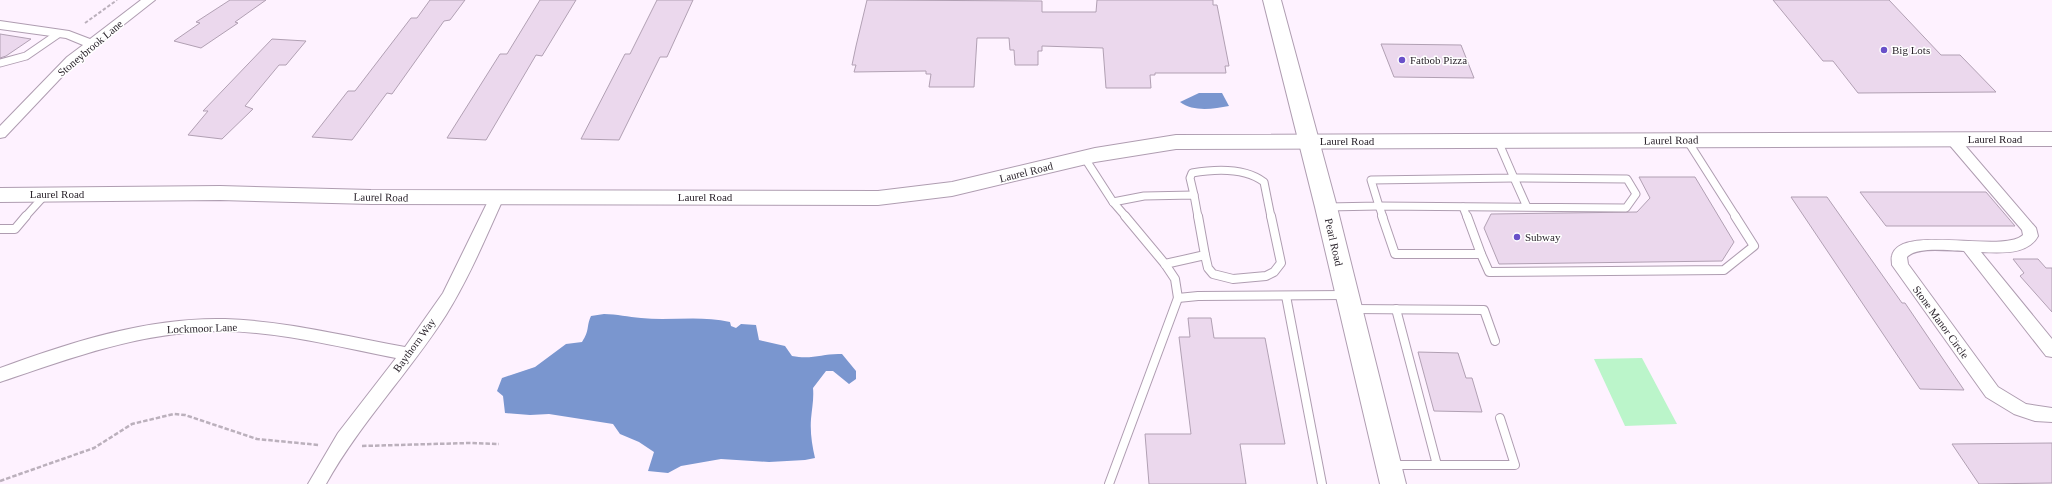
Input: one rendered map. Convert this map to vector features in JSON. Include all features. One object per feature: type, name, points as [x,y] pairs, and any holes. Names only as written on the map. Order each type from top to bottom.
[{"type":"street","name":"Stoneybrook Lane","points":[[0,134],[71,60],[149,0]]},
{"type":"street","name":"Pearl Road","points":[[1272,0],[1326,207],[1391,474]]},
{"type":"street","points":[[0,25],[80,38],[92,44]]},
{"type":"street","name":"Laurel Road","points":[[0,195],[220,193],[497,197],[878,198],[961,188],[1119,149],[1176,142],[1309,140],[1498,142],[2052,138]]},
{"type":"street","name":"Stone Manor Circle","points":[[1952,139],[2029,228],[2031,236],[2027,243],[2018,246],[1912,246],[1902,250],[1899,256],[1900,265],[1992,392],[2004,402],[2020,410],[2037,415],[2052,415]]},
{"type":"street","name":"Baythorn Way","points":[[317,484],[339,447],[440,311],[459,278],[497,197]]},
{"type":"street","points":[[1968,246],[2052,351]]},
{"type":"street","name":"Lockmoor Lane","points":[[0,375],[90,344],[136,333],[180,327],[222,325],[256,327],[408,354]]},
{"type":"lane","points":[[0,63],[26,56],[58,34]]},
{"type":"lane","points":[[1463,207],[1489,272],[1724,270],[1754,246],[1687,140]]},
{"type":"lane","points":[[1498,142],[1527,207]]},
{"type":"lane","points":[[1084,157],[1113,202],[1165,264],[1175,279],[1178,298],[1109,484]]},
{"type":"lane","points":[[1241,172],[1251,174],[1264,182],[1281,263],[1278,268],[1271,275],[1253,278],[1221,277],[1213,274],[1207,267],[1194,195],[1190,178],[1192,173],[1241,172]]},
{"type":"lane","points":[[1326,207],[1379,206],[1626,208],[1636,194],[1627,179],[1514,178],[1371,180],[1379,206],[1395,254],[1481,254]]},
{"type":"lane","points":[[0,229],[15,229],[45,195]]},
{"type":"lane","points":[[1113,202],[1144,196],[1194,195]]},
{"type":"lane","points":[[1165,264],[1205,255]]},
{"type":"lane","points":[[1178,298],[1198,296],[1286,296],[1349,302],[1396,309],[1484,310],[1495,341]]},
{"type":"lane","points":[[1286,296],[1322,484]]},
{"type":"lane","points":[[1396,309],[1437,465]]},
{"type":"lane","points":[[1391,474],[1437,465],[1515,465],[1500,418]]},
{"type":"path","points":[[84,23],[117,0]]},
{"type":"path","points":[[0,480],[94,448],[132,424],[174,414],[186,415],[257,439],[339,447],[469,443],[499,444]]},
{"type":"green space","points":[[1642,358],[1677,424],[1625,426],[1594,359]]},
{"type":"water","points":[[1199,93],[1222,93],[1229,106],[1203,109],[1191,107],[1180,102]]},
{"type":"water","points":[[604,314],[652,319],[697,318],[719,320],[730,322],[731,326],[736,328],[741,324],[756,325],[759,340],[785,346],[792,356],[812,357],[829,354],[842,354],[856,371],[856,379],[849,384],[833,371],[826,371],[813,388],[811,429],[815,458],[769,462],[721,459],[681,466],[668,473],[648,471],[654,452],[639,442],[620,434],[613,424],[549,414],[530,415],[505,413],[503,396],[497,391],[502,378],[535,367],[566,344],[582,342],[591,316]]},
{"type":"building","points":[[230,0],[266,0],[235,22],[238,23],[201,48],[174,41],[200,23],[196,22]]},
{"type":"building","points":[[430,0],[465,0],[450,20],[444,21],[392,94],[387,93],[352,140],[312,137],[348,91],[355,91],[411,18],[417,18]]},
{"type":"building","points":[[540,0],[576,0],[542,56],[536,55],[486,140],[447,138],[500,54],[507,54]]},
{"type":"building","points":[[657,0],[693,0],[667,57],[660,57],[619,140],[581,139],[625,54],[630,54]]},
{"type":"building","points":[[867,0],[1042,1],[1042,12],[1096,12],[1097,0],[1213,0],[1213,5],[1217,5],[1229,66],[1225,66],[1226,73],[1155,73],[1155,75],[1150,75],[1151,88],[1106,88],[1103,48],[1042,46],[1042,51],[1038,51],[1038,65],[1015,65],[1014,50],[1010,50],[1009,38],[977,38],[974,87],[929,87],[931,74],[926,74],[926,71],[854,72],[856,65],[852,65]]},
{"type":"building","points":[[1773,0],[1889,0],[1941,55],[1960,55],[1996,92],[1858,93],[1833,61],[1823,61]]},
{"type":"building","points":[[0,34],[31,39],[6,56],[0,58]]},
{"type":"building","points":[[272,39],[306,41],[286,65],[279,65],[245,106],[253,109],[222,139],[188,135],[208,111],[203,111]]},
{"type":"building","points":[[1381,44],[1461,45],[1474,78],[1394,77]]},
{"type":"building","points":[[1639,177],[1695,177],[1734,242],[1722,261],[1499,264],[1484,228],[1491,214],[1637,212],[1650,198]]},
{"type":"building","points":[[1860,192],[1986,192],[2015,226],[1886,226]]},
{"type":"building","points":[[1791,197],[1827,197],[1902,303],[1905,303],[1964,390],[1920,389]]},
{"type":"building","points":[[2013,259],[2038,259],[2046,268],[2052,268],[2052,312],[2020,276],[2024,273]]},
{"type":"building","points":[[1188,318],[1211,318],[1214,338],[1265,338],[1285,444],[1240,444],[1246,484],[1149,484],[1145,434],[1191,434],[1179,337],[1190,337]]},
{"type":"building","points":[[1418,352],[1458,353],[1466,378],[1472,378],[1482,412],[1434,411]]},
{"type":"building","points":[[2052,443],[2052,483],[1979,484],[1952,444]]},
{"type":"place","name":"Big Lots","points":[[1884,50]]},
{"type":"place","name":"Fatbob Pizza","points":[[1402,60]]},
{"type":"place","name":"Subway","points":[[1517,237]]}]
